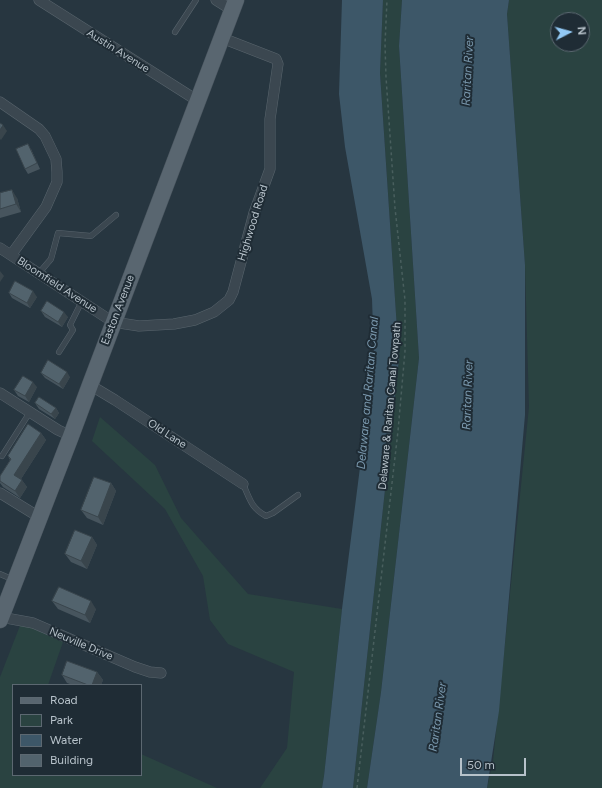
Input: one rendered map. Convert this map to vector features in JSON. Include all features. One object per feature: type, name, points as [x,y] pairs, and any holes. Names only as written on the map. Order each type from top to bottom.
[{"type":"main road","name":"Easton Avenue","points":[[0,618],[72,436],[90,384],[234,5]]},
{"type":"street","name":"Austin Avenue","points":[[39,0],[198,101]]},
{"type":"street","points":[[216,0],[234,5]]},
{"type":"street","name":"Highwood Road","points":[[114,322],[139,326],[174,324],[195,320],[214,312],[228,300],[233,292],[254,213],[270,169],[270,119],[278,64],[276,59],[222,38]]},
{"type":"street","points":[[0,102],[38,129],[45,136],[56,159],[58,172],[57,182],[46,207],[11,255]]},
{"type":"street","name":"Bloomfield Avenue","points":[[0,248],[114,322]]},
{"type":"street","name":"Old Lane","points":[[90,384],[244,484]]},
{"type":"street","points":[[0,393],[58,430],[72,436]]},
{"type":"street","points":[[0,493],[39,517]]},
{"type":"street","name":"Neuville Drive","points":[[0,618],[33,623],[135,667],[150,672],[161,673]]},
{"type":"lane","points":[[175,32],[196,0]]},
{"type":"lane","points":[[39,273],[51,260],[58,234],[91,236],[116,215]]},
{"type":"lane","points":[[59,352],[73,330],[70,325],[82,301]]},
{"type":"lane","points":[[2,456],[30,412]]},
{"type":"lane","points":[[244,484],[251,504],[258,512],[266,516],[273,513],[298,495]]},
{"type":"lane","points":[[0,574],[15,580]]},
{"type":"path","name":"Delaware & Raritan Canal Towpath","points":[[357,788],[398,431],[405,350],[405,300],[395,208],[386,77],[385,44],[387,0]]},
{"type":"green space","points":[[383,0],[402,0],[399,46],[419,358],[381,692],[367,788],[353,788],[399,359],[380,72]]},
{"type":"green space","points":[[509,0],[602,0],[602,788],[487,788],[493,761],[529,407],[525,265],[507,14]]},
{"type":"green space","points":[[100,417],[155,465],[181,518],[248,594],[342,609],[322,788],[260,788],[287,748],[294,672],[228,644],[210,620],[203,576],[165,509],[92,441]]},
{"type":"green space","points":[[21,623],[63,642],[48,684],[12,684],[12,776],[142,776],[142,754],[217,788],[0,788],[0,677]]},
{"type":"water","points":[[342,0],[383,0],[380,73],[399,359],[353,788],[322,788],[342,609],[374,357],[372,299],[345,147],[339,94]]},
{"type":"water","name":"Raritan River","points":[[402,0],[509,0],[507,14],[525,265],[525,415],[499,711],[487,788],[367,788],[381,692],[419,358],[399,46]]},
{"type":"building","points":[[0,123],[3,125],[0,130]]},
{"type":"building","points":[[28,144],[37,163],[25,169],[16,149]]},
{"type":"building","points":[[12,190],[16,204],[0,209],[0,193]]},
{"type":"building","points":[[15,281],[33,291],[27,303],[9,293]]},
{"type":"building","points":[[47,301],[64,312],[58,322],[41,311]]},
{"type":"building","points":[[48,360],[67,372],[59,384],[41,373]]},
{"type":"building","points":[[23,376],[33,382],[25,396],[14,390]]},
{"type":"building","points":[[39,397],[56,408],[51,414],[35,403]]},
{"type":"building","points":[[28,424],[41,433],[14,475],[22,480],[15,491],[0,481],[0,476],[11,459],[8,456]]},
{"type":"building","points":[[94,477],[111,483],[98,517],[81,510]]},
{"type":"building","points":[[75,530],[92,537],[81,561],[65,554]]},
{"type":"building","points":[[59,587],[91,601],[85,615],[52,601]]},
{"type":"building","points":[[67,661],[97,672],[92,684],[85,684],[62,675]]},
{"type":"water label","name":"Delaware and Raritan Canal","points":[[368,393]]}]
